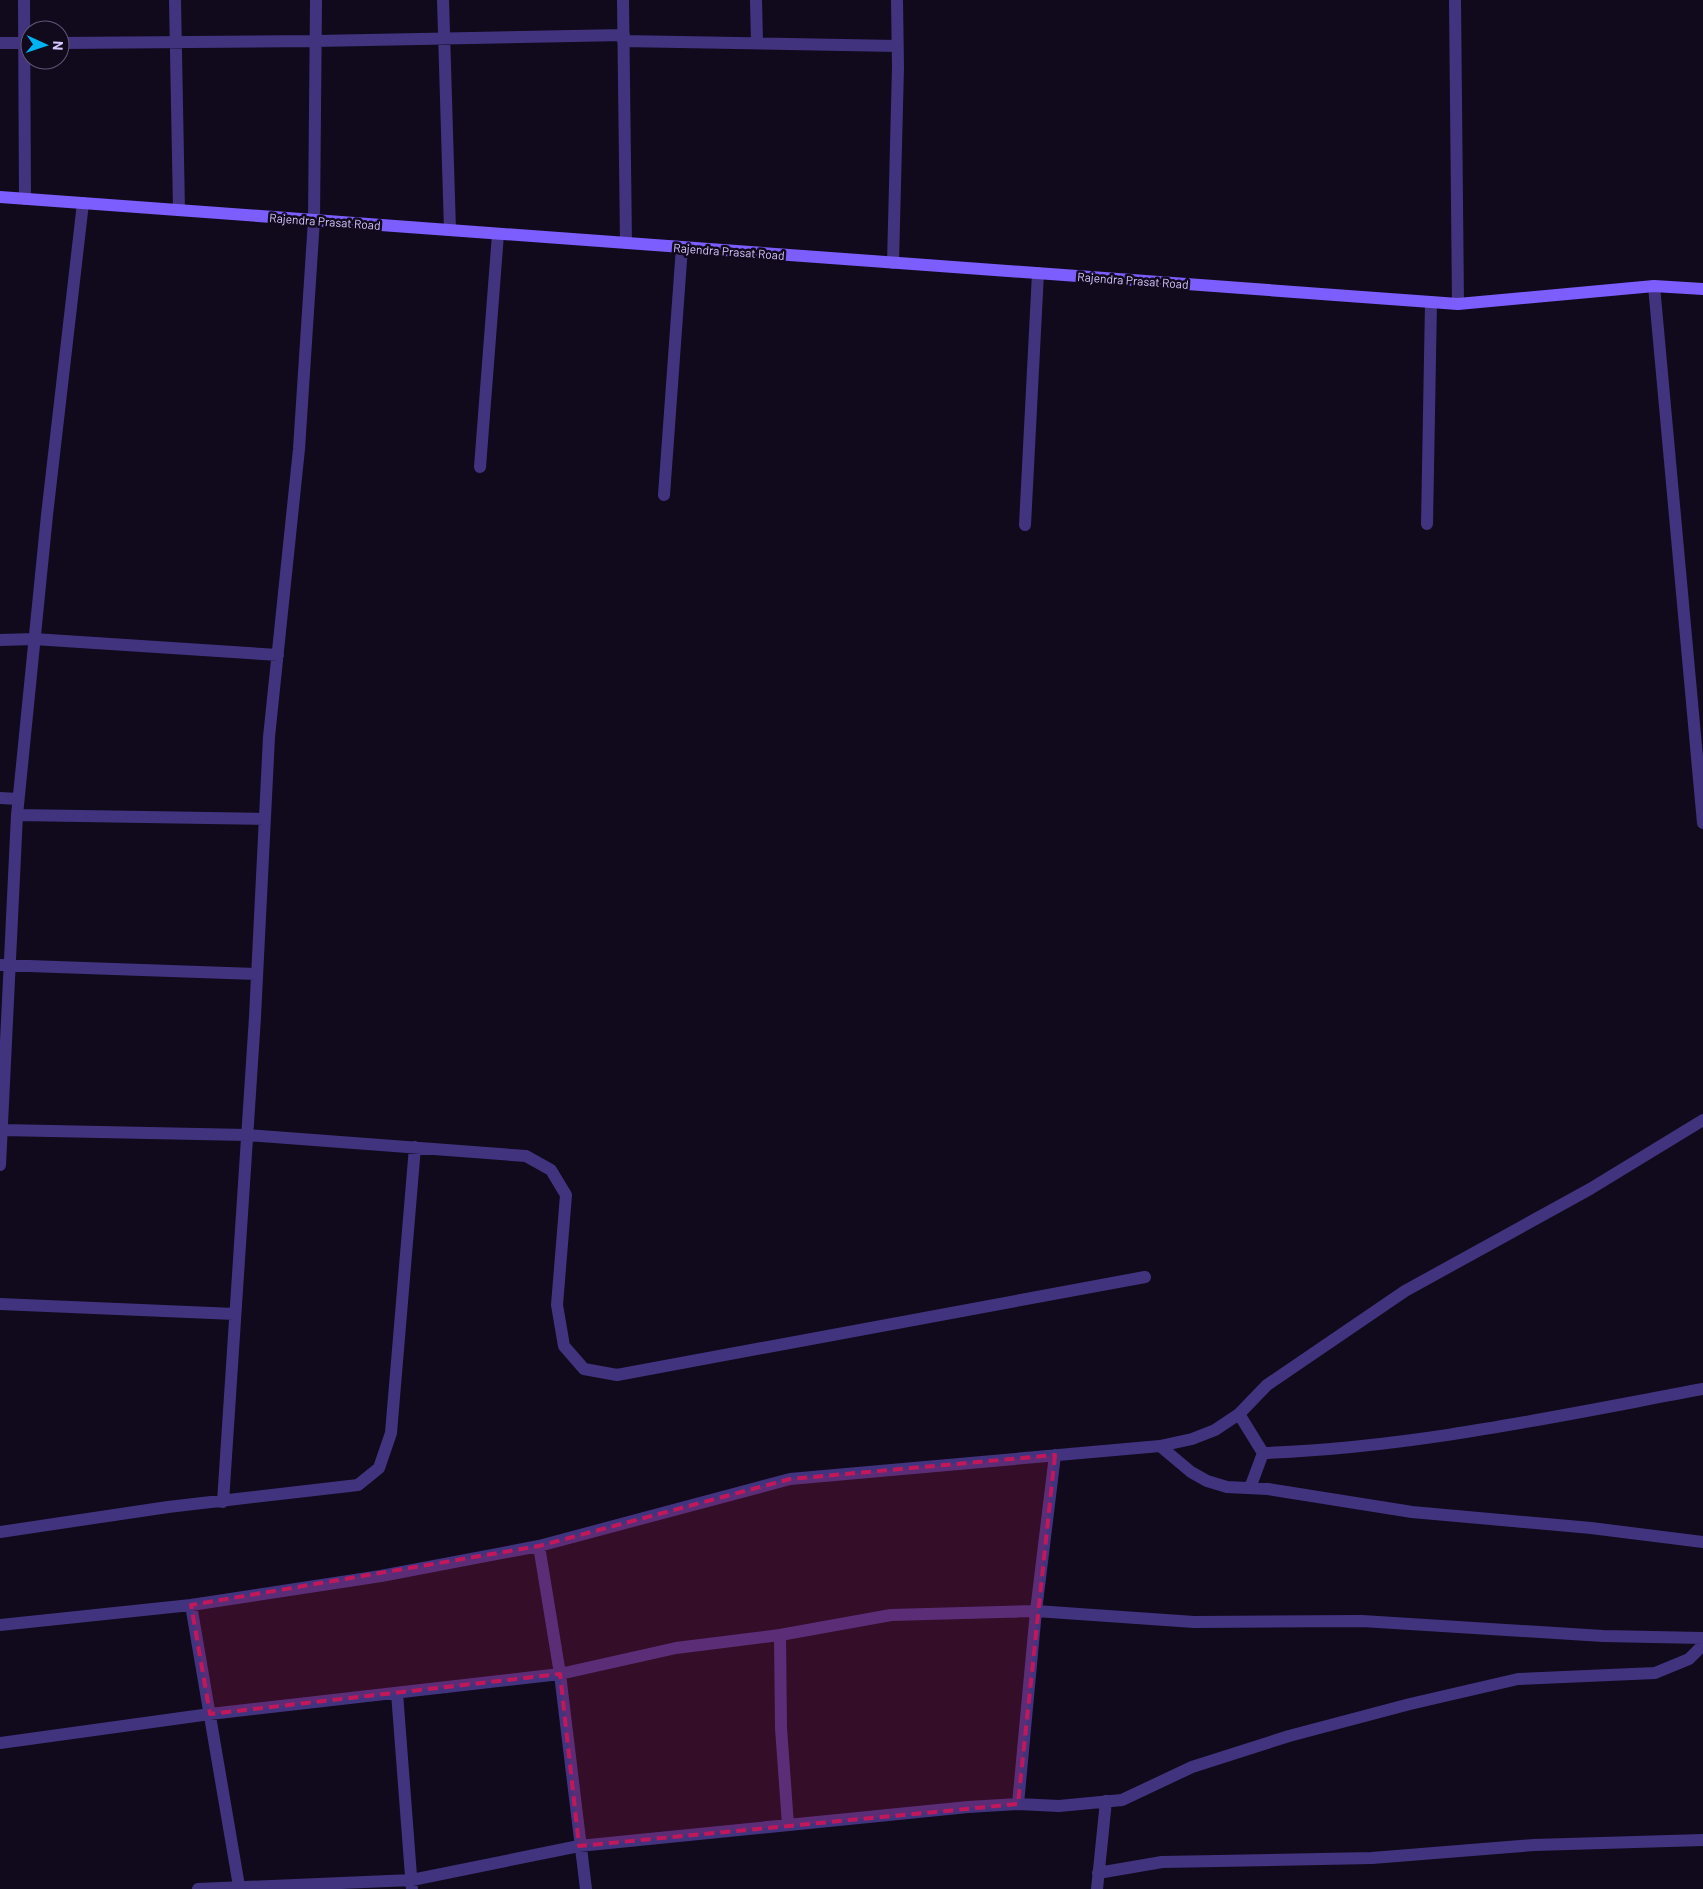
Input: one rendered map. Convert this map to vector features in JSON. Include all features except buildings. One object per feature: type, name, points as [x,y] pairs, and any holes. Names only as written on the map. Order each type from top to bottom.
[{"type":"street","points":[[24,0],[25,20]]},
{"type":"street","points":[[175,0],[179,210]]},
{"type":"street","points":[[223,1502],[257,974],[269,737],[299,449],[314,220],[316,0]]},
{"type":"street","points":[[443,0],[450,230]]},
{"type":"street","points":[[624,0],[626,243]]},
{"type":"street","points":[[756,0],[757,42]]},
{"type":"street","points":[[893,263],[897,0]]},
{"type":"street","points":[[1455,0],[1458,304]]},
{"type":"street","points":[[70,43],[444,38],[624,38],[897,46]]},
{"type":"street","points":[[0,43],[20,43]]},
{"type":"street","points":[[25,199],[27,70]]},
{"type":"street","name":"Rajendra Prasat Road","points":[[0,197],[1458,304],[1654,286],[1703,289]]},
{"type":"street","points":[[0,1165],[5,965],[18,799],[82,203]]},
{"type":"street","points":[[480,467],[498,234]]},
{"type":"street","points":[[664,494],[682,247]]},
{"type":"street","points":[[1024,525],[1038,273]]},
{"type":"street","points":[[1654,286],[1703,823]]},
{"type":"street","points":[[1427,524],[1431,302]]},
{"type":"street","points":[[0,640],[34,639],[278,655]]},
{"type":"street","points":[[0,798],[18,799]]},
{"type":"street","points":[[17,815],[265,819]]},
{"type":"street","points":[[5,965],[257,974]]},
{"type":"street","points":[[0,1625],[191,1605],[381,1576],[539,1546],[790,1479],[1160,1446],[1192,1439],[1215,1430],[1239,1414],[1267,1385],[1404,1291],[1590,1189],[1703,1120]]},
{"type":"street","points":[[2,1130],[247,1135],[526,1156],[551,1170],[566,1195],[557,1305],[564,1346],[584,1369],[617,1375],[1145,1277]]},
{"type":"street","points":[[0,1532],[168,1506],[223,1502],[358,1486],[379,1468],[391,1433],[415,1147]]},
{"type":"street","points":[[0,1304],[235,1314]]},
{"type":"street","points":[[1262,1452],[1295,1452],[1467,1433],[1703,1389]]},
{"type":"street","points":[[1239,1414],[1262,1452],[1250,1488]]},
{"type":"street","points":[[1160,1446],[1191,1472],[1207,1481],[1227,1486],[1412,1512],[1591,1528],[1703,1542]]},
{"type":"street","points":[[1018,1804],[1036,1611],[1055,1455]]},
{"type":"street","points":[[539,1546],[560,1674],[579,1846],[586,1889]]},
{"type":"street","points":[[191,1605],[239,1886]]},
{"type":"street","points":[[0,1743],[210,1714],[560,1674],[676,1648],[780,1634],[891,1615],[1036,1611],[1194,1622],[1362,1621],[1603,1636],[1703,1638]]},
{"type":"street","points":[[780,1634],[781,1728],[788,1824]]},
{"type":"street","points":[[198,1889],[239,1886],[412,1884],[579,1846],[788,1824],[1018,1804],[1059,1806],[1122,1800],[1201,1764],[1288,1736],[1401,1706],[1518,1679],[1655,1673],[1689,1659],[1703,1645]]},
{"type":"street","points":[[397,1693],[412,1884]]},
{"type":"street","points":[[1097,1889],[1106,1801]]},
{"type":"street","points":[[1098,1874],[1162,1862],[1372,1858],[1534,1845],[1703,1840]]},
{"type":"highlighted area","points":[[1055,1455],[1018,1804],[579,1846],[560,1674],[210,1714],[191,1605],[539,1546],[790,1479]]}]
